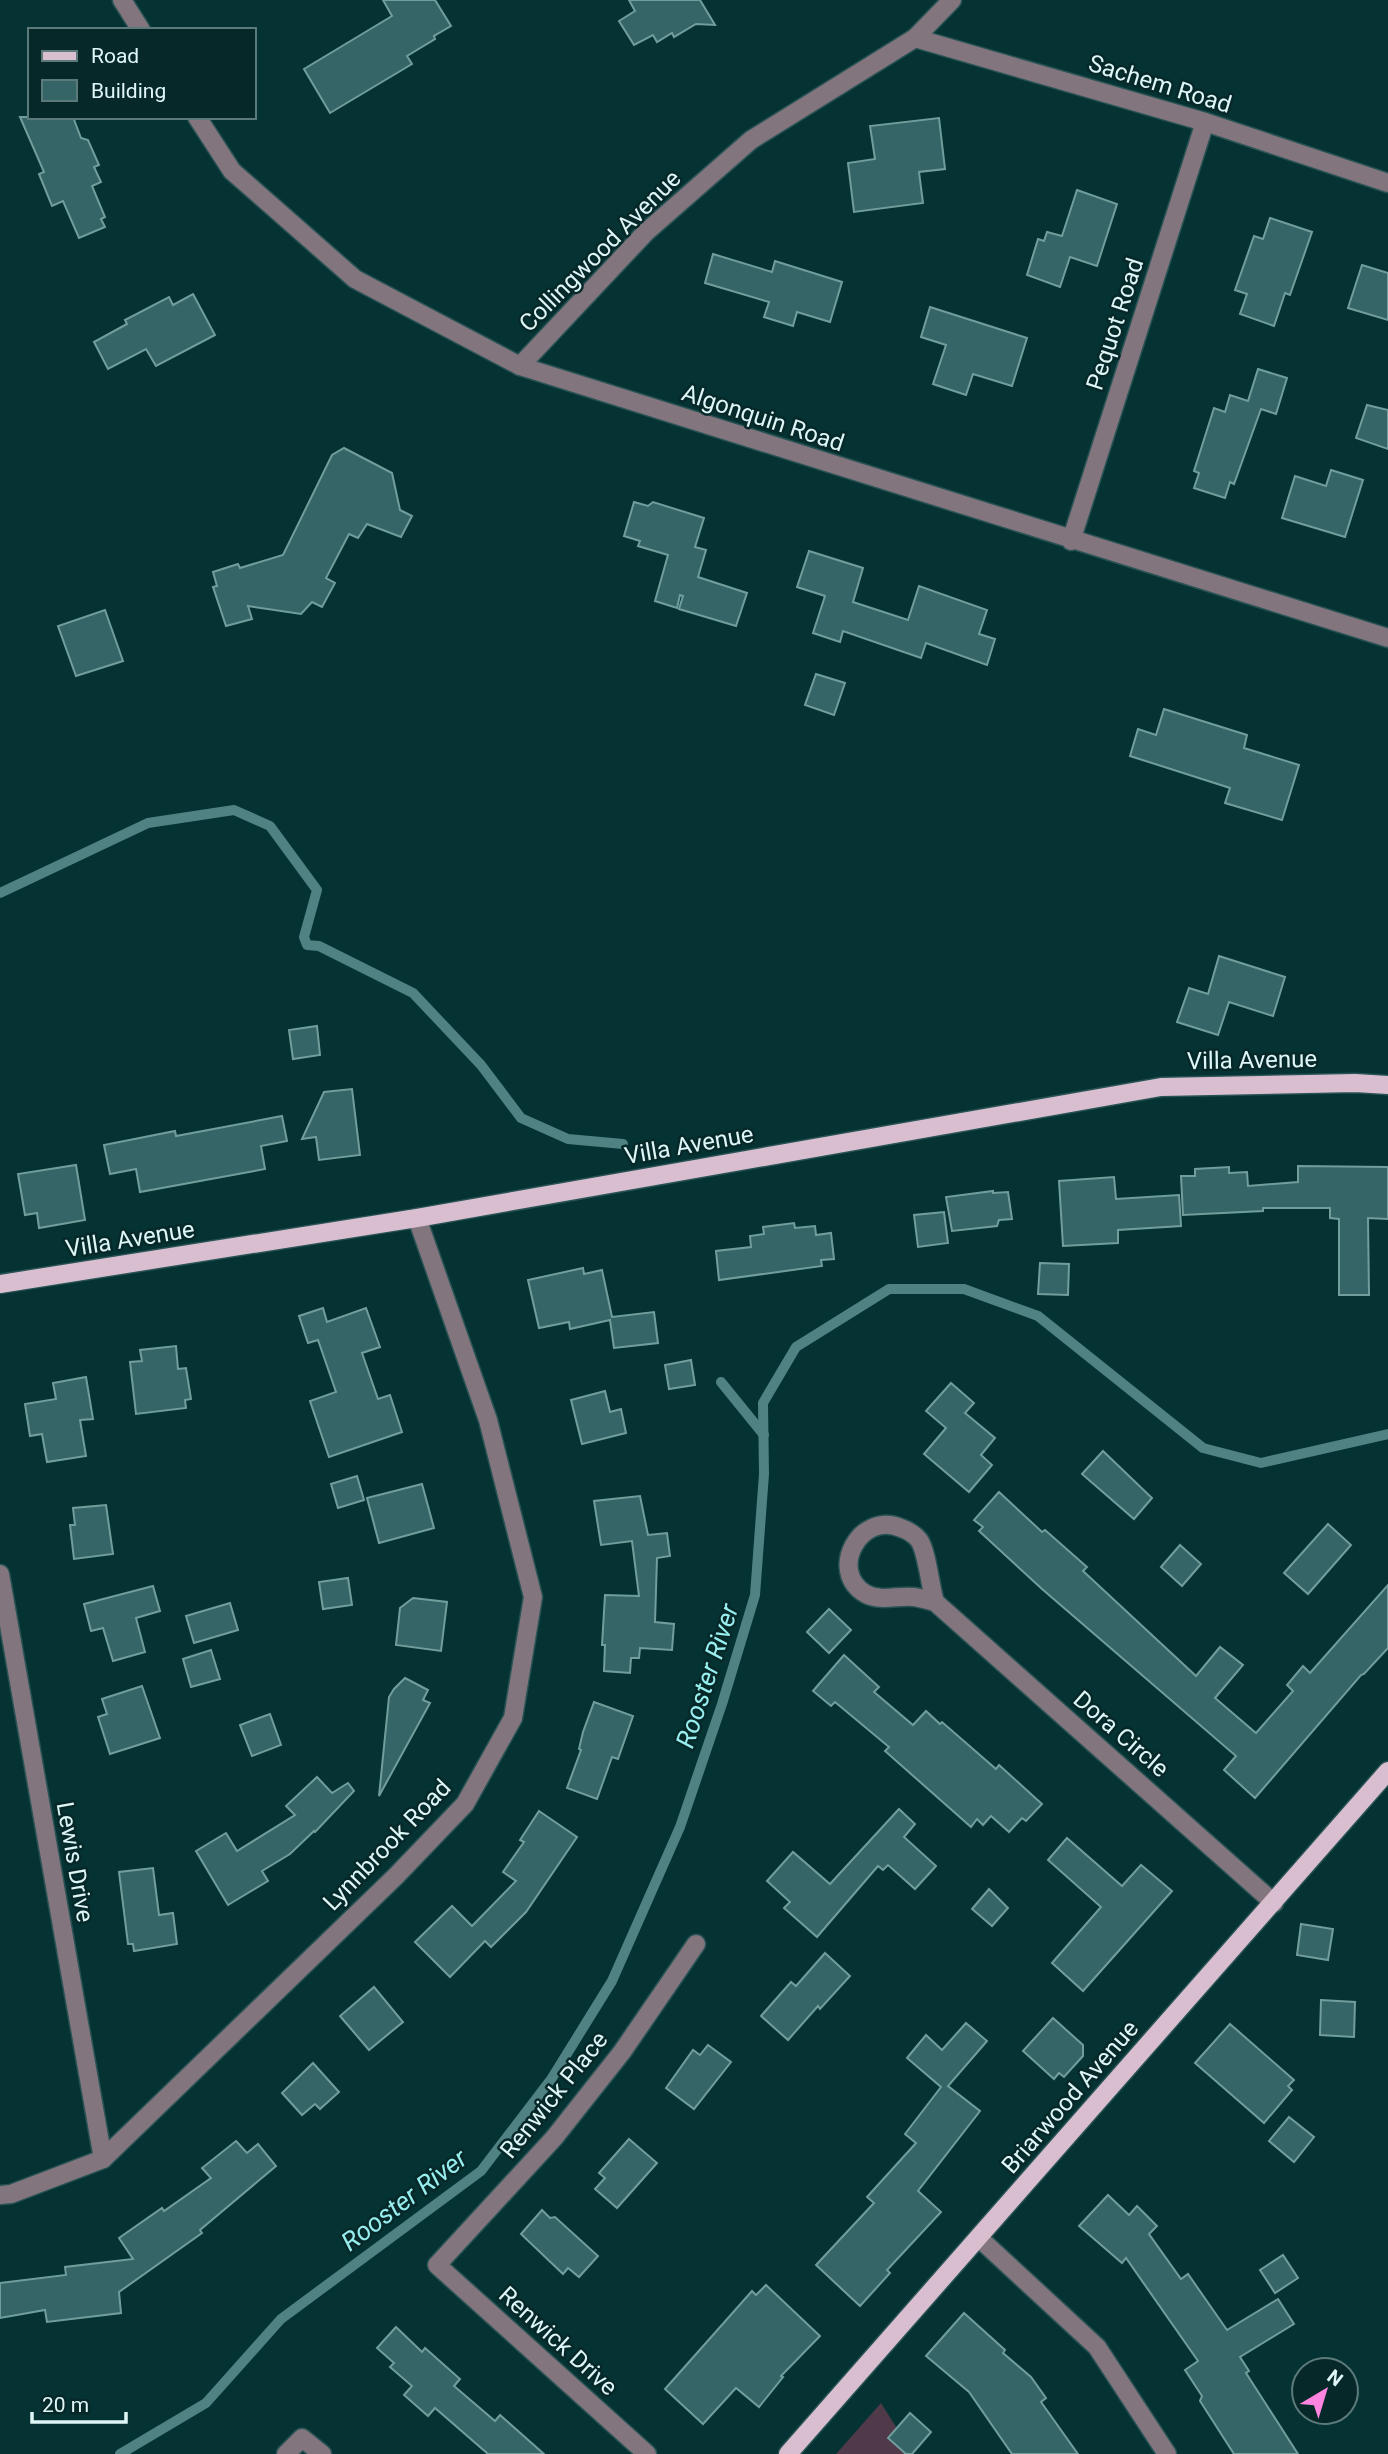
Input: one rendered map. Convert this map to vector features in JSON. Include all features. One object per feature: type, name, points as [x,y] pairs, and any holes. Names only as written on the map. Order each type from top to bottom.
[{"type":"main road","name":"Villa Avenue","points":[[0,1284],[416,1217],[1161,1087],[1388,1084]]},
{"type":"main road","name":"Briarwood Avenue","points":[[788,2454],[1388,1772]]},
{"type":"street","points":[[122,0],[140,28]]},
{"type":"street","name":"Collingwood Avenue","points":[[520,366],[646,232],[751,140],[915,38],[952,0]]},
{"type":"street","name":"Sachem Road","points":[[915,38],[1205,122],[1388,183]]},
{"type":"street","name":"Algonquin Road","points":[[198,119],[232,171],[355,279],[520,366],[1071,541],[1388,638]]},
{"type":"street","name":"Pequot Road","points":[[1071,541],[1205,122]]},
{"type":"street","name":"Lynnbrook Road","points":[[0,2195],[11,2194],[103,2159],[396,1876],[465,1804],[513,1718],[533,1597],[488,1420],[416,1217]]},
{"type":"street","points":[[893,1524],[919,1540],[925,1554],[935,1602],[914,1597],[879,1598],[866,1594],[852,1581],[848,1565],[851,1550],[861,1535],[875,1525],[893,1524]]},
{"type":"street","name":"Lewis Drive","points":[[0,1574],[103,2159]]},
{"type":"street","name":"Dora Circle","points":[[935,1602],[1274,1903]]},
{"type":"street","name":"Renwick Place","points":[[437,2265],[554,2138],[622,2052],[696,1944]]},
{"type":"street","points":[[979,2238],[1097,2347],[1167,2454]]},
{"type":"street","name":"Renwick Drive","points":[[437,2265],[647,2454]]},
{"type":"street","points":[[286,2454],[302,2438],[322,2454]]},
{"type":"shaded area","points":[[881,2403],[913,2454],[836,2454]]},
{"type":"building","points":[[383,0],[435,0],[451,26],[407,56],[412,64],[330,113],[304,69],[392,16]]},
{"type":"building","points":[[629,0],[700,0],[715,25],[696,24],[674,37],[672,33],[657,42],[653,35],[634,45],[619,21],[635,11]]},
{"type":"building","points":[[20,117],[74,119],[81,138],[88,140],[99,165],[94,167],[101,182],[92,186],[105,217],[101,219],[105,227],[79,238],[63,201],[52,206],[39,174],[44,172]]},
{"type":"building","points":[[939,118],[945,169],[919,172],[923,203],[854,212],[848,163],[875,159],[870,126]]},
{"type":"building","points":[[1077,190],[1117,204],[1097,266],[1070,257],[1060,287],[1027,275],[1038,239],[1044,241],[1047,232],[1062,236]]},
{"type":"building","points":[[1270,218],[1312,232],[1290,295],[1285,293],[1274,326],[1240,314],[1247,294],[1235,290],[1254,236],[1263,239]]},
{"type":"building","points":[[713,254],[772,272],[775,261],[842,282],[830,322],[797,312],[793,326],[764,317],[769,302],[705,283]]},
{"type":"building","points":[[1362,265],[1388,273],[1388,320],[1348,308]]},
{"type":"building","points":[[193,294],[215,335],[156,366],[146,349],[108,369],[94,342],[127,324],[125,320],[169,297],[173,305]]},
{"type":"building","points":[[930,307],[1027,338],[1012,386],[973,374],[966,395],[933,384],[946,345],[921,337]]},
{"type":"building","points":[[1258,369],[1287,378],[1276,414],[1261,409],[1234,484],[1230,482],[1225,498],[1194,488],[1199,473],[1194,471],[1214,408],[1225,412],[1230,395],[1248,401]]},
{"type":"building","points":[[1367,405],[1388,410],[1388,449],[1356,438]]},
{"type":"building","points":[[344,448],[392,473],[400,510],[412,516],[401,537],[367,524],[358,538],[349,534],[326,578],[335,583],[322,607],[312,602],[301,614],[248,606],[252,619],[226,626],[213,587],[217,586],[213,572],[238,564],[240,568],[283,555],[332,455]]},
{"type":"building","points":[[1331,470],[1363,480],[1345,537],[1282,518],[1295,476],[1326,486]]},
{"type":"building","points":[[634,502],[648,506],[653,502],[704,518],[695,547],[706,550],[698,577],[747,593],[736,626],[679,609],[683,596],[680,595],[677,608],[655,601],[668,555],[638,546],[640,541],[624,536]]},
{"type":"building","points":[[809,551],[863,568],[853,602],[908,620],[919,586],[987,610],[979,634],[995,639],[987,665],[926,643],[921,658],[843,631],[840,642],[813,633],[825,596],[797,587]]},
{"type":"building","points":[[105,610],[123,661],[76,676],[58,626]]},
{"type":"building","points":[[816,674],[845,683],[834,715],[805,705]]},
{"type":"building","points":[[1164,709],[1247,735],[1244,748],[1299,765],[1282,820],[1225,803],[1230,788],[1130,756],[1138,729],[1156,735]]},
{"type":"building","points":[[1219,956],[1285,977],[1273,1016],[1229,1002],[1218,1035],[1177,1022],[1189,988],[1208,994]]},
{"type":"building","points":[[317,1026],[320,1055],[293,1059],[289,1030]]},
{"type":"building","points":[[352,1089],[360,1155],[319,1160],[316,1137],[302,1139],[324,1092]]},
{"type":"building","points":[[282,1116],[287,1141],[261,1146],[265,1169],[140,1192],[136,1169],[110,1174],[104,1145],[175,1131],[176,1136]]},
{"type":"building","points":[[76,1165],[85,1220],[39,1228],[37,1213],[25,1215],[18,1174]]},
{"type":"building","points":[[1298,1166],[1388,1167],[1388,1219],[1368,1218],[1369,1295],[1339,1295],[1339,1219],[1330,1218],[1330,1208],[1263,1208],[1263,1211],[1183,1215],[1181,1176],[1195,1176],[1195,1169],[1229,1167],[1229,1173],[1247,1172],[1248,1186],[1298,1182]]},
{"type":"building","points":[[1114,1177],[1116,1199],[1179,1195],[1181,1226],[1118,1230],[1118,1243],[1063,1246],[1059,1181]]},
{"type":"building","points":[[993,1191],[1008,1192],[1012,1219],[999,1220],[997,1226],[952,1231],[946,1197]]},
{"type":"building","points":[[944,1212],[948,1243],[918,1247],[914,1215]]},
{"type":"building","points":[[794,1223],[795,1228],[815,1226],[816,1235],[831,1233],[834,1259],[821,1260],[822,1266],[719,1280],[716,1251],[751,1247],[750,1236],[764,1234],[763,1227]]},
{"type":"building","points":[[1040,1263],[1069,1264],[1068,1295],[1038,1294]]},
{"type":"building","points":[[583,1268],[584,1274],[602,1270],[612,1317],[654,1312],[658,1343],[614,1348],[610,1320],[570,1329],[569,1322],[539,1328],[528,1280]]},
{"type":"building","points":[[323,1308],[327,1322],[366,1308],[380,1347],[362,1353],[378,1399],[390,1395],[402,1432],[329,1457],[310,1401],[336,1392],[318,1340],[308,1343],[299,1316]]},
{"type":"building","points":[[176,1346],[178,1369],[186,1368],[191,1399],[185,1400],[186,1408],[136,1414],[130,1362],[142,1361],[140,1350]]},
{"type":"building","points":[[691,1360],[695,1385],[669,1389],[665,1365]]},
{"type":"building","points":[[86,1377],[93,1419],[80,1420],[86,1456],[47,1462],[42,1434],[30,1436],[25,1404],[56,1399],[53,1383]]},
{"type":"building","points":[[951,1383],[974,1403],[965,1413],[995,1438],[981,1455],[992,1465],[969,1492],[924,1454],[946,1428],[926,1411]]},
{"type":"building","points":[[605,1391],[610,1412],[621,1409],[626,1433],[582,1444],[571,1400]]},
{"type":"building","points":[[1103,1451],[1152,1498],[1134,1519],[1082,1474]]},
{"type":"building","points":[[357,1476],[364,1500],[338,1508],[331,1484]]},
{"type":"building","points":[[422,1484],[434,1528],[379,1543],[367,1498]]},
{"type":"building","points":[[999,1492],[1042,1532],[1045,1530],[1087,1567],[1083,1571],[1196,1676],[1220,1647],[1243,1665],[1215,1698],[1256,1733],[1293,1691],[1287,1685],[1303,1666],[1310,1673],[1388,1585],[1388,1648],[1361,1675],[1255,1798],[1224,1770],[1236,1756],[1042,1589],[979,1531],[983,1527],[974,1520]]},
{"type":"building","points":[[640,1496],[648,1535],[667,1533],[670,1556],[657,1558],[655,1622],[674,1624],[672,1650],[640,1648],[639,1658],[631,1658],[630,1673],[604,1671],[605,1645],[602,1645],[605,1595],[639,1596],[632,1541],[601,1545],[594,1501]]},
{"type":"building","points":[[106,1505],[113,1554],[74,1559],[70,1525],[75,1525],[73,1508]]},
{"type":"building","points":[[1328,1524],[1351,1545],[1308,1594],[1284,1573]]},
{"type":"building","points":[[1180,1545],[1201,1564],[1182,1586],[1161,1567]]},
{"type":"building","points":[[348,1578],[352,1605],[323,1609],[319,1582]]},
{"type":"building","points":[[153,1586],[160,1611],[136,1618],[145,1652],[113,1661],[103,1628],[91,1631],[84,1604]]},
{"type":"building","points":[[413,1598],[447,1602],[441,1651],[396,1645],[400,1608]]},
{"type":"building","points":[[230,1603],[238,1630],[194,1643],[186,1616]]},
{"type":"building","points":[[829,1609],[851,1630],[829,1653],[807,1632]]},
{"type":"building","points":[[211,1650],[220,1679],[191,1687],[183,1659]]},
{"type":"building","points":[[844,1655],[879,1687],[874,1692],[913,1725],[926,1711],[996,1769],[999,1765],[1042,1804],[1026,1821],[1022,1818],[1009,1832],[991,1816],[983,1825],[977,1819],[971,1827],[885,1751],[889,1747],[835,1702],[831,1706],[813,1691]]},
{"type":"building","points":[[405,1678],[428,1690],[423,1700],[430,1703],[379,1796],[389,1697]]},
{"type":"building","points":[[142,1686],[160,1738],[110,1754],[98,1717],[107,1714],[102,1699]]},
{"type":"building","points":[[594,1702],[633,1716],[618,1759],[612,1757],[597,1799],[567,1788]]},
{"type":"building","points":[[270,1714],[281,1745],[252,1756],[240,1725]]},
{"type":"building","points":[[317,1777],[332,1793],[348,1783],[354,1791],[290,1854],[262,1871],[268,1881],[228,1905],[196,1851],[226,1833],[237,1851],[295,1815],[286,1806]]},
{"type":"building","points":[[899,1809],[915,1824],[904,1837],[936,1866],[915,1889],[888,1865],[883,1870],[878,1866],[817,1937],[784,1908],[790,1902],[767,1881],[793,1852],[830,1884]]},
{"type":"building","points":[[539,1811],[577,1837],[526,1912],[491,1947],[485,1941],[450,1977],[415,1942],[452,1906],[472,1926],[516,1881],[503,1872],[524,1842],[520,1840]]},
{"type":"building","points":[[1067,1838],[1122,1886],[1141,1865],[1172,1891],[1083,1991],[1052,1963],[1101,1907],[1048,1860]]},
{"type":"building","points":[[153,1868],[159,1915],[173,1913],[177,1944],[134,1951],[133,1944],[128,1944],[119,1872]]},
{"type":"building","points":[[989,1889],[1008,1908],[992,1926],[972,1909]]},
{"type":"building","points":[[1301,1924],[1333,1929],[1328,1960],[1297,1955]]},
{"type":"building","points":[[825,1953],[850,1976],[820,2009],[818,2006],[788,2040],[761,2016],[791,1982],[796,1986]]},
{"type":"building","points":[[374,1987],[403,2022],[369,2050],[340,2016]]},
{"type":"building","points":[[1321,2000],[1355,2002],[1354,2037],[1320,2035]]},
{"type":"building","points":[[1053,2018],[1083,2045],[1083,2056],[1064,2077],[1059,2073],[1054,2079],[1023,2051]]},
{"type":"building","points":[[966,2023],[987,2041],[948,2086],[980,2111],[918,2191],[941,2212],[887,2270],[890,2273],[860,2306],[816,2265],[874,2203],[867,2197],[916,2143],[905,2134],[941,2087],[907,2058],[926,2035],[942,2050]]},
{"type":"building","points":[[1230,2024],[1294,2080],[1288,2086],[1292,2090],[1264,2123],[1195,2063]]},
{"type":"building","points":[[708,2045],[731,2062],[694,2109],[666,2088],[693,2050],[700,2055]]},
{"type":"building","points":[[313,2063],[339,2092],[320,2109],[315,2104],[302,2115],[282,2093]]},
{"type":"building","points":[[1289,2117],[1314,2137],[1294,2162],[1269,2141]]},
{"type":"building","points":[[629,2139],[657,2163],[617,2208],[595,2189],[605,2178],[599,2173]]},
{"type":"building","points":[[236,2141],[247,2153],[258,2144],[276,2166],[200,2230],[202,2233],[119,2292],[121,2313],[47,2322],[45,2310],[0,2318],[0,2283],[66,2275],[65,2267],[133,2259],[119,2238],[211,2178],[202,2168]]},
{"type":"building","points":[[1108,2195],[1129,2215],[1137,2206],[1157,2226],[1149,2234],[1181,2279],[1188,2274],[1227,2330],[1278,2299],[1294,2324],[1240,2357],[1249,2371],[1246,2373],[1298,2454],[1234,2454],[1200,2401],[1202,2396],[1185,2370],[1198,2361],[1126,2258],[1122,2263],[1079,2226]]},
{"type":"building","points":[[542,2210],[550,2218],[555,2217],[598,2256],[579,2277],[568,2268],[563,2274],[521,2234]]},
{"type":"building","points":[[1283,2255],[1298,2278],[1275,2293],[1260,2270]]},
{"type":"building","points":[[766,2285],[820,2336],[781,2376],[783,2377],[759,2407],[736,2388],[703,2424],[665,2389],[752,2291],[756,2295]]},
{"type":"building","points":[[964,2313],[1031,2377],[1046,2398],[1041,2402],[1078,2454],[1012,2454],[969,2392],[926,2356]]},
{"type":"building","points":[[396,2327],[422,2352],[425,2348],[460,2379],[454,2386],[495,2421],[500,2415],[544,2454],[488,2454],[435,2408],[428,2416],[404,2395],[412,2386],[390,2367],[394,2363],[377,2348]]},
{"type":"building","points":[[910,2413],[931,2432],[912,2454],[906,2454],[888,2438]]},
{"type":"waterway","points":[[0,893],[148,823],[234,810],[270,826],[317,890],[304,937],[307,945],[319,946],[413,993],[481,1065],[521,1118],[568,1139],[623,1144]]},
{"type":"waterway","name":"Rooster River","points":[[120,2454],[206,2403],[281,2319],[481,2171],[552,2078],[612,1981],[680,1827],[722,1704],[755,1595],[764,1474],[763,1403],[796,1347],[889,1289],[964,1289],[1038,1316],[1203,1448],[1261,1463],[1388,1434]]},
{"type":"waterway","points":[[721,1382],[764,1435]]}]
